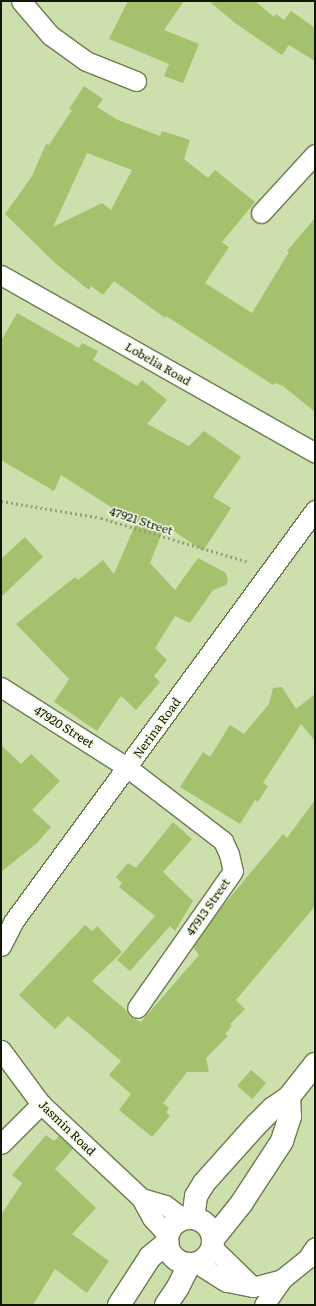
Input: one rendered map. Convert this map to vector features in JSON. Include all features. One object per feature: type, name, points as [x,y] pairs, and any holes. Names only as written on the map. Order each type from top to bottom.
[{"type":"street","points":[[21,1],[50,36],[86,61],[136,81]]},
{"type":"street","points":[[262,213],[315,154]]},
{"type":"street","name":"Lobelia Road","points":[[1,275],[315,453]]},
{"type":"street","name":"Nerina Road","points":[[1,946],[13,922],[128,768],[315,510]]},
{"type":"street","name":"47920 Street","points":[[1,688],[128,768]]},
{"type":"street","name":"47913 Street","points":[[128,768],[223,840],[233,871],[137,1008]]},
{"type":"street","name":"Jasmin Road","points":[[1,1050],[41,1104],[141,1198],[152,1218],[168,1238]]},
{"type":"street","points":[[119,1305],[150,1257],[168,1238],[174,1225],[188,1218],[196,1196],[204,1183],[256,1125],[272,1109],[289,1097],[315,1064]]},
{"type":"street","points":[[166,1305],[192,1264],[206,1257],[213,1243],[241,1204],[282,1141],[290,1116],[289,1097]]},
{"type":"street","points":[[1,1144],[41,1104]]},
{"type":"street","name":"Jasmin Road","points":[[141,1198],[165,1205],[188,1218]]},
{"type":"street","points":[[188,1218],[207,1225],[213,1243],[252,1287]]},
{"type":"street","points":[[168,1238],[174,1257],[192,1264],[227,1282],[252,1287],[282,1279]]},
{"type":"street","points":[[264,1305],[282,1279],[307,1259],[315,1247]]},
{"type":"path","name":"47921 Street","points":[[1,501],[101,518],[273,569]]},
{"type":"building","points":[[128,1],[184,1],[164,30],[199,44],[183,83],[164,76],[169,64],[109,39]]},
{"type":"building","points":[[209,1],[255,1],[274,17],[276,14],[284,20],[291,11],[315,28],[315,61],[289,45],[282,55],[235,23]]},
{"type":"building","points":[[84,86],[103,99],[97,107],[118,120],[160,136],[162,131],[190,140],[184,159],[208,178],[215,170],[255,202],[222,242],[229,247],[205,283],[252,313],[289,252],[287,251],[315,218],[315,412],[283,386],[275,383],[273,385],[166,316],[165,318],[114,281],[103,295],[91,286],[89,290],[55,263],[5,214],[32,176],[46,144],[49,145],[72,110],[69,109]],"holes":[[[87,153],[132,170],[111,210],[102,203],[53,227]]]},
{"type":"building","points":[[17,313],[79,348],[82,343],[98,351],[93,360],[137,386],[142,380],[167,400],[147,424],[189,446],[204,431],[241,457],[213,497],[231,508],[203,551],[165,525],[150,563],[175,590],[198,558],[226,573],[228,581],[226,585],[213,590],[190,623],[175,616],[155,648],[167,660],[154,676],[160,682],[136,710],[121,696],[97,731],[54,702],[69,679],[16,624],[75,577],[78,580],[103,560],[114,574],[136,523],[61,475],[54,491],[1,460],[1,341]]},
{"type":"building","points":[[25,537],[43,557],[1,597],[1,559]]},
{"type":"building","points":[[282,687],[296,709],[315,694],[315,741],[301,724],[263,783],[268,786],[258,802],[255,800],[240,824],[180,787],[203,752],[210,757],[230,725],[244,734],[269,704],[273,688]]},
{"type":"building","points":[[1,745],[21,764],[31,754],[60,781],[32,810],[51,827],[37,843],[1,872]]},
{"type":"building","points":[[315,800],[315,906],[236,1000],[245,1009],[230,1024],[232,1026],[225,1034],[228,1036],[206,1058],[209,1072],[187,1072],[163,1103],[169,1108],[166,1112],[170,1116],[152,1137],[119,1110],[131,1094],[109,1075],[121,1061],[68,1016],[55,1029],[19,995],[85,925],[92,931],[97,926],[122,952],[92,981],[126,1010],[130,1017],[141,1022],[199,955],[193,947],[212,919],[283,834],[287,838]]},
{"type":"building","points":[[173,822],[192,839],[163,872],[193,901],[175,931],[170,926],[130,971],[117,960],[155,916],[119,887],[122,883],[116,877],[128,863],[136,868]]},
{"type":"building","points":[[251,1070],[266,1083],[252,1099],[237,1086]]},
{"type":"building","points":[[46,1135],[54,1141],[59,1136],[73,1149],[55,1169],[96,1208],[72,1234],[109,1261],[87,1293],[55,1269],[33,1305],[1,1305],[1,1215],[22,1183],[12,1175]]}]
